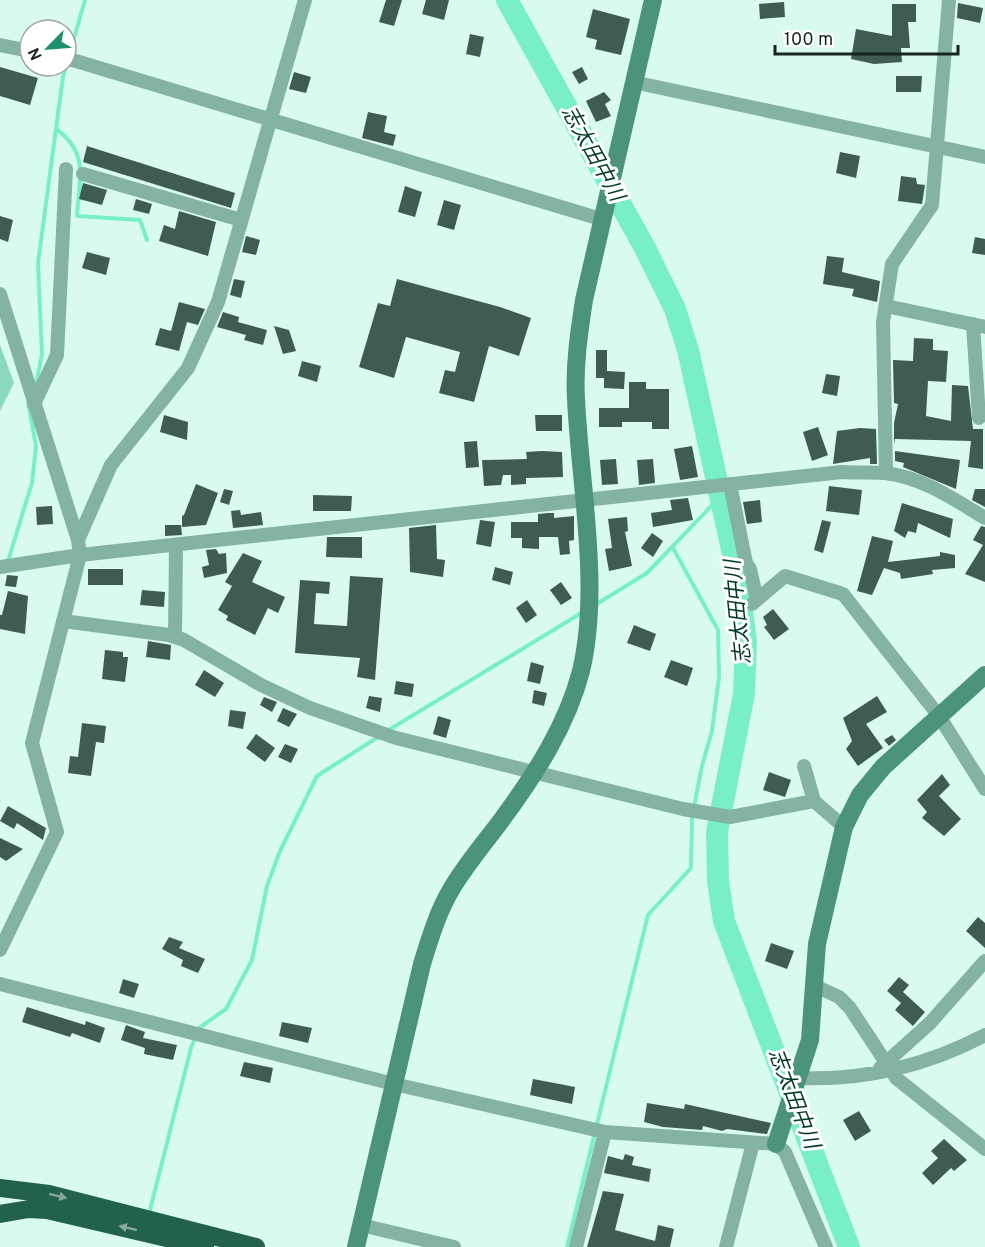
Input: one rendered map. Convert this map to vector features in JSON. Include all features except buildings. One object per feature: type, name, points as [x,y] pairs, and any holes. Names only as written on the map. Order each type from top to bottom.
[{"type":"highway","points":[[0,1188],[49,1194],[256,1247]]},
{"type":"highway","points":[[0,1214],[12,1210],[47,1210],[205,1247]]},
{"type":"street","points":[[78,540],[111,465],[188,369],[218,302],[305,0]]},
{"type":"street","points":[[356,1247],[422,964],[436,922],[452,888],[536,771],[567,714],[580,673],[587,640],[589,602],[576,397],[576,347],[584,300],[653,0]]},
{"type":"street","points":[[886,473],[883,322],[892,264],[932,205],[949,0]]},
{"type":"street","points":[[0,45],[18,49]]},
{"type":"street","points":[[78,62],[604,220]]},
{"type":"street","points":[[633,82],[985,157]]},
{"type":"street","points":[[32,397],[57,355],[66,169]]},
{"type":"street","points":[[83,174],[241,220]]},
{"type":"street","points":[[0,294],[3,314],[78,540],[80,555],[32,743],[57,832],[0,950]]},
{"type":"street","points":[[886,306],[979,326],[979,418]]},
{"type":"street","points":[[0,567],[80,555],[842,472],[886,473],[944,493],[985,518]]},
{"type":"street","points":[[728,484],[746,563],[750,569],[755,602],[784,576],[843,594],[939,716],[985,789]]},
{"type":"street","points":[[175,637],[176,545]]},
{"type":"street","points":[[63,621],[175,637],[261,685],[310,708],[396,738],[699,812],[730,817],[814,801]]},
{"type":"street","points":[[776,1144],[799,1080],[810,1040],[817,944],[844,827],[860,795],[883,767],[985,675]]},
{"type":"street","points":[[804,766],[814,801],[844,827]]},
{"type":"street","points":[[889,1066],[985,961]]},
{"type":"street","points":[[0,984],[394,1084],[605,1132],[776,1144],[785,1152],[800,1182],[826,1247]]},
{"type":"street","points":[[815,986],[839,997],[850,1008],[896,1078],[985,1149]]},
{"type":"street","points":[[799,1080],[873,1074],[889,1066],[939,1056],[985,1035]]},
{"type":"street","points":[[576,1247],[605,1132]]},
{"type":"street","points":[[726,1247],[753,1143]]},
{"type":"street","points":[[361,1225],[454,1247]]},
{"type":"green space","points":[[0,345],[14,383],[0,411]]},
{"type":"waterway","points":[[85,0],[63,77],[56,129],[67,138],[78,158],[80,179],[77,216],[140,220],[147,240]]},
{"type":"waterway","name":"志太田中川","points":[[507,0],[645,248],[675,309],[688,350],[737,572],[746,641],[744,694],[717,832],[718,881],[724,921],[849,1247]]},
{"type":"waterway","points":[[36,385],[42,354],[38,263],[56,129]]},
{"type":"waterway","points":[[8,561],[32,483],[36,446],[28,402]]},
{"type":"waterway","points":[[595,605],[647,573],[721,496]]},
{"type":"waterway","points":[[567,1247],[648,915],[691,868],[692,817],[702,766],[712,731],[719,677],[718,630],[673,548]]},
{"type":"waterway","points":[[387,731],[583,612]]},
{"type":"waterway","points":[[149,1214],[191,1048],[199,1028],[226,1009],[252,960],[267,886],[280,851],[317,776],[378,737]]}]
